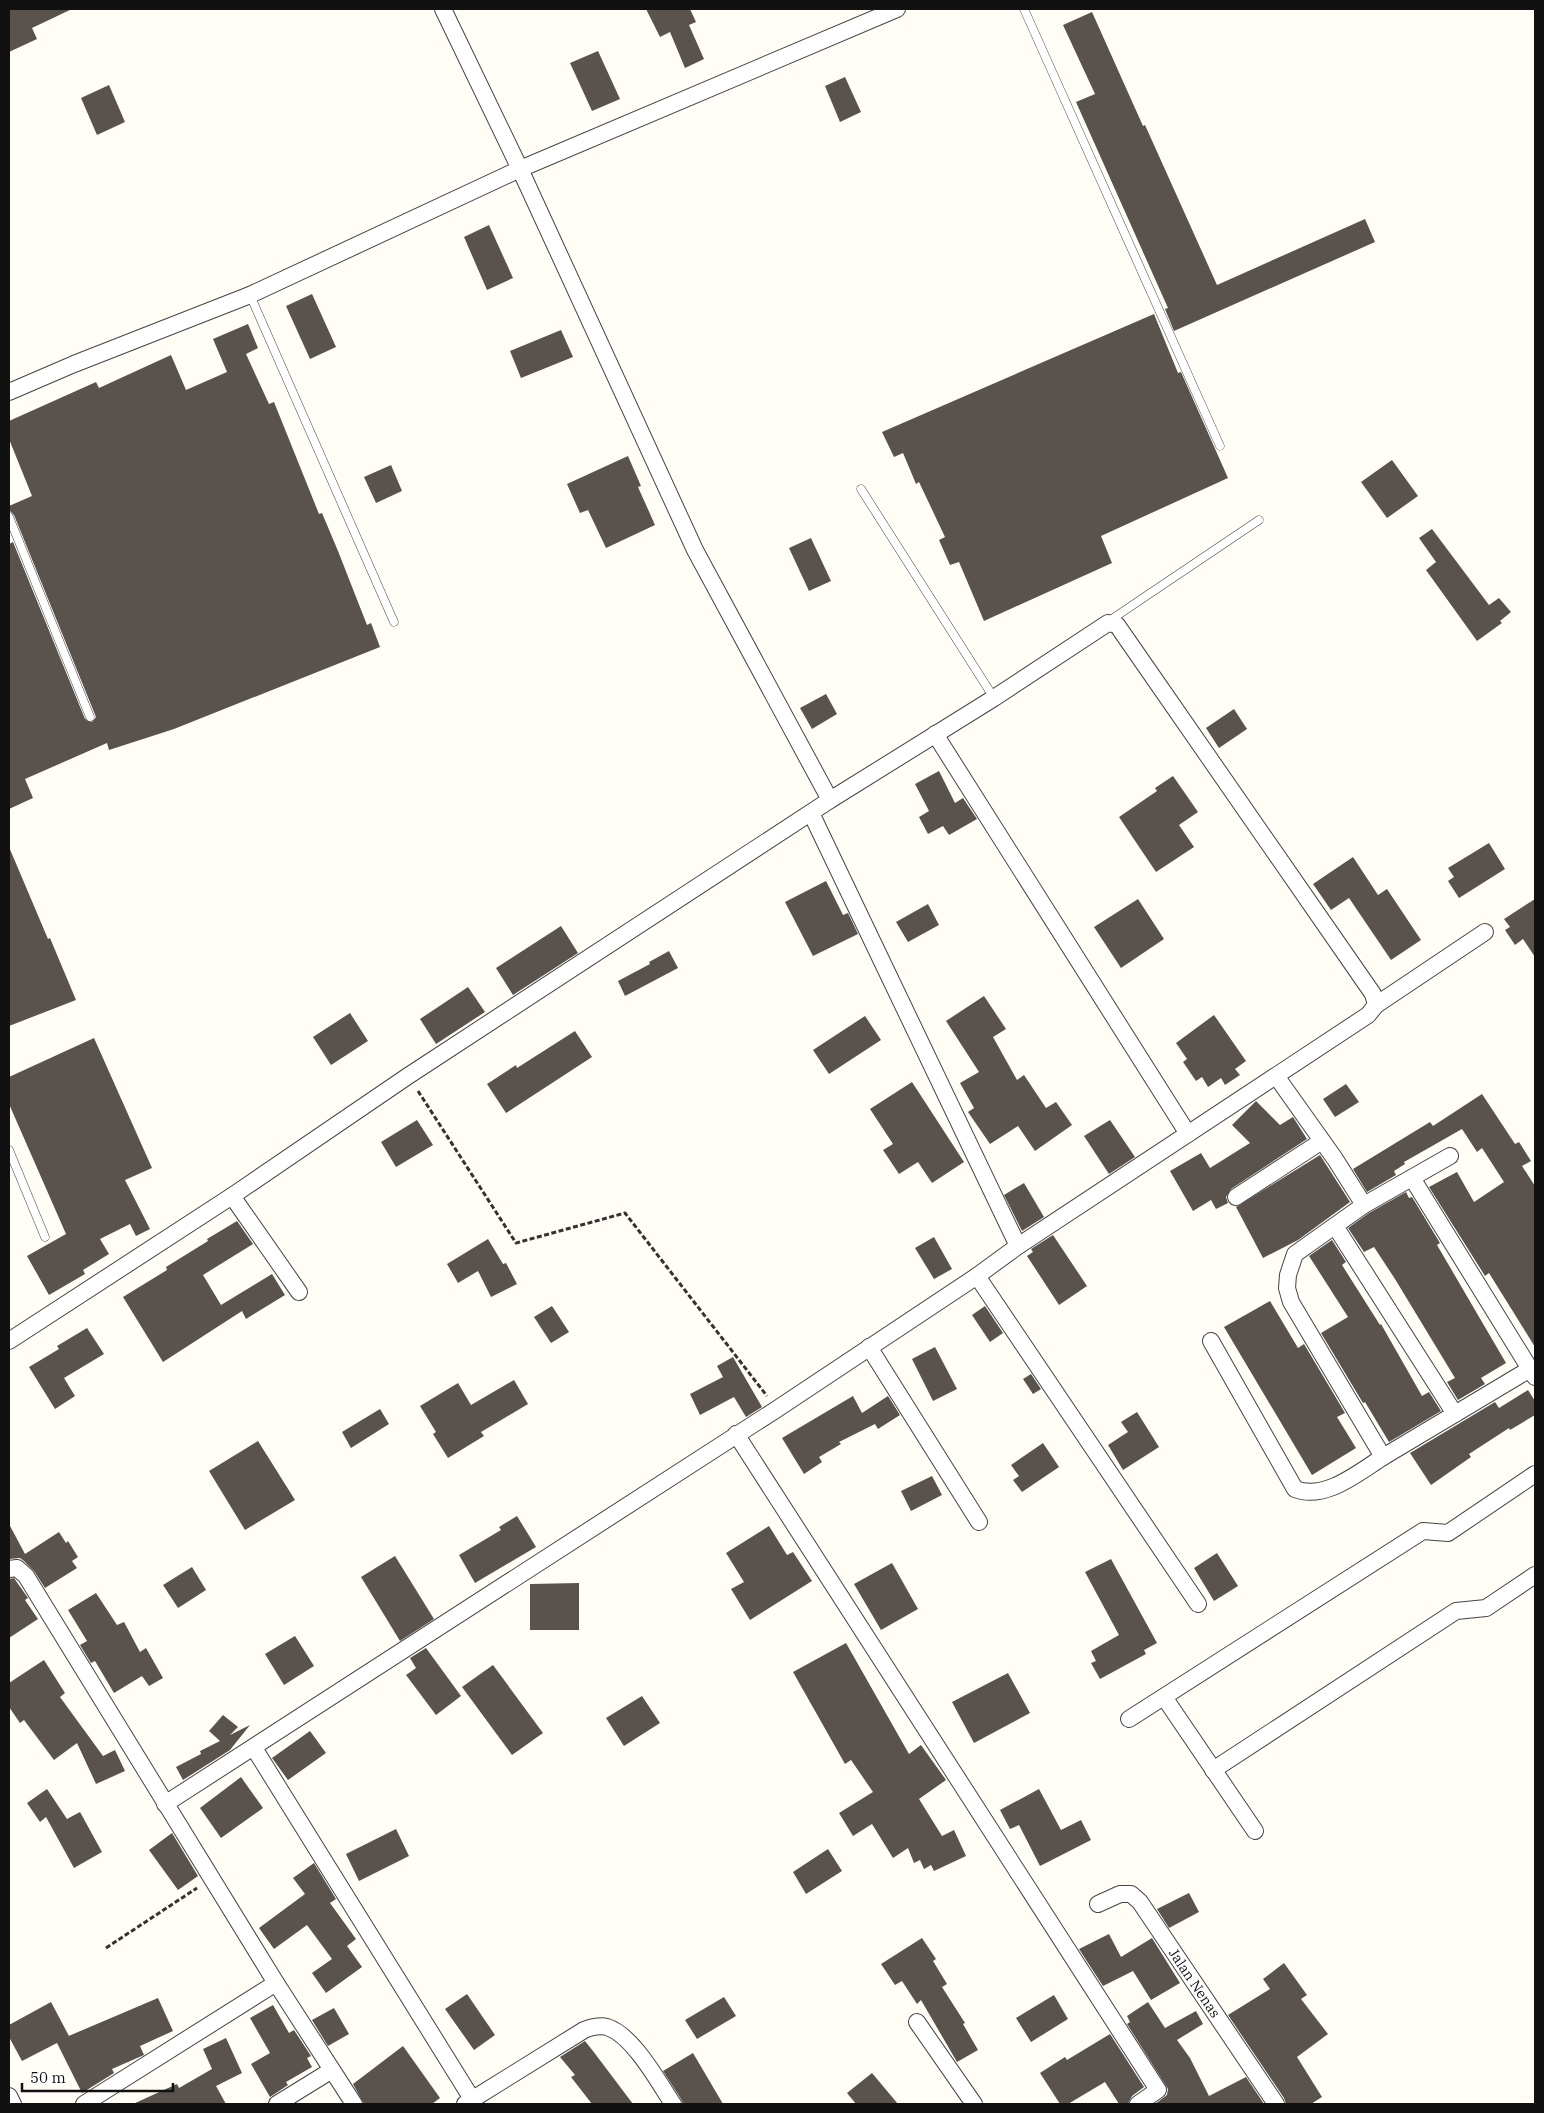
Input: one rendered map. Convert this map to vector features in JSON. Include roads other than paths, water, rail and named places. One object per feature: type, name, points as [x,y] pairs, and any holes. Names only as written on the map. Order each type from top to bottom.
[{"type":"street","points":[[443,9],[520,169],[695,550],[830,800]]},
{"type":"street","points":[[9,392],[250,295],[520,169],[897,9]]},
{"type":"street","points":[[9,1341],[232,1196],[408,1076],[830,800],[994,698],[1108,623],[1117,625],[1368,986],[1373,994],[1376,1005]]},
{"type":"street","points":[[936,734],[1188,1134]]},
{"type":"street","points":[[811,813],[1018,1246]]},
{"type":"street","points":[[166,1804],[777,1409],[977,1276],[1018,1246],[1368,1015],[1376,1005],[1486,932]]},
{"type":"street","points":[[1276,1076],[1364,1205]]},
{"type":"street","points":[[1236,1197],[1322,1141]]},
{"type":"street","points":[[1383,1458],[1292,1302],[1287,1288],[1289,1266],[1294,1254],[1364,1205],[1450,1156]]},
{"type":"street","points":[[1211,1341],[1295,1489],[1304,1493],[1326,1489],[1383,1458],[1455,1414],[1533,1373],[1412,1178]]},
{"type":"street","points":[[232,1196],[299,1292]]},
{"type":"street","points":[[1335,1226],[1455,1414]]},
{"type":"street","points":[[977,1276],[1198,1604]]},
{"type":"street","points":[[869,1347],[979,1522]]},
{"type":"street","points":[[736,1434],[1158,2090],[1138,2104]]},
{"type":"street","points":[[1128,1719],[1423,1531],[1448,1533],[1535,1474]]},
{"type":"street","points":[[9,1569],[17,1568],[26,1576],[276,1983],[354,2104]]},
{"type":"street","points":[[1213,1770],[1456,1611],[1486,1608],[1535,1574]]},
{"type":"street","points":[[1164,1697],[1255,1831]]},
{"type":"street","points":[[254,1748],[468,2102],[584,2030],[606,2027],[620,2034],[632,2045],[674,2104]]},
{"type":"street","name":"Jalan Nenas","points":[[1098,1904],[1120,1894],[1131,1894],[1140,1902],[1276,2104]]},
{"type":"street","points":[[84,2104],[276,1983]]},
{"type":"street","points":[[917,2022],[974,2104]]},
{"type":"street","points":[[277,2104],[332,2070]]},
{"type":"street","points":[[9,2096],[13,2104]]},
{"type":"lane","points":[[1024,9],[1220,446]]},
{"type":"lane","points":[[250,295],[394,622]]},
{"type":"lane","points":[[861,489],[994,698]]},
{"type":"lane","points":[[9,517],[90,717]]},
{"type":"lane","points":[[1108,623],[1259,520]]},
{"type":"lane","points":[[9,1150],[45,1237]]}]
